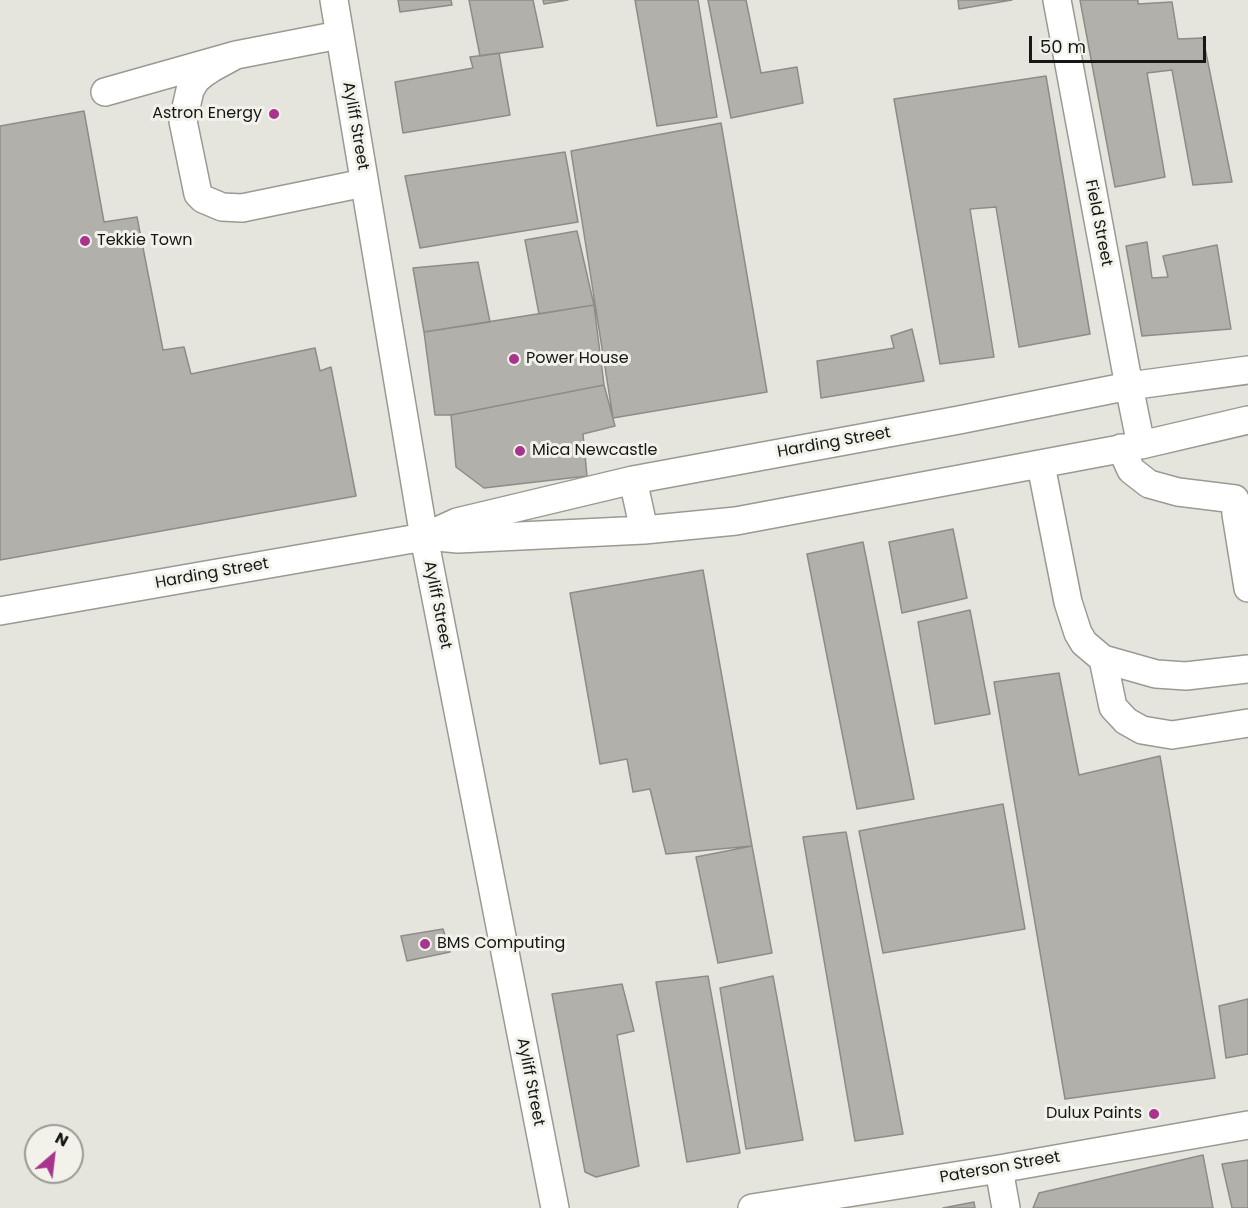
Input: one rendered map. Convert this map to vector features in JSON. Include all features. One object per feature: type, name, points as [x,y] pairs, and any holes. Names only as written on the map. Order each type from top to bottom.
[{"type":"street","name":"Ayliff Street","points":[[334,0],[424,537],[555,1208]]},
{"type":"street","name":"Field Street","points":[[1057,0],[1129,386],[1131,470],[1149,484],[1178,492],[1241,500]]},
{"type":"street","points":[[105,92],[236,55],[339,35]]},
{"type":"street","points":[[236,55],[203,74],[190,90],[183,121],[198,194],[203,199],[222,207],[242,208],[364,183]]},
{"type":"street","name":"Harding Street","points":[[424,537],[457,522],[633,480],[1129,386],[1248,370]]},
{"type":"street","name":"Harding Street","points":[[0,611],[424,537],[458,539],[644,530],[736,521],[1041,465],[1248,420]]},
{"type":"street","points":[[1041,465],[1068,602],[1078,633],[1084,643],[1103,659],[1156,674],[1186,676],[1248,669]]},
{"type":"street","points":[[633,480],[644,530]]},
{"type":"street","points":[[1241,500],[1236,514],[1248,588]]},
{"type":"street","points":[[1103,659],[1113,707],[1125,721],[1142,730],[1172,735],[1248,723]]},
{"type":"street","name":"Paterson Street","points":[[752,1208],[999,1169],[1248,1125]]},
{"type":"street","points":[[999,1169],[1006,1208]]},
{"type":"building","points":[[398,0],[451,0],[452,5],[400,12]]},
{"type":"building","points":[[469,0],[533,0],[543,47],[480,56]]},
{"type":"building","points":[[543,0],[568,0],[544,4]]},
{"type":"building","points":[[635,0],[698,0],[717,117],[657,126]]},
{"type":"building","points":[[708,0],[746,0],[761,73],[797,67],[803,103],[731,118]]},
{"type":"building","points":[[958,0],[1012,0],[959,9]]},
{"type":"building","points":[[1080,0],[1138,0],[1138,4],[1172,2],[1178,39],[1203,38],[1232,182],[1193,185],[1172,70],[1147,73],[1165,177],[1115,187]]},
{"type":"building","points":[[499,53],[510,115],[403,133],[395,82],[473,68],[470,57]]},
{"type":"building","points":[[1046,76],[1090,334],[1019,347],[996,207],[970,209],[994,357],[940,364],[894,99]]},
{"type":"building","points":[[84,111],[104,222],[137,217],[163,350],[184,347],[191,374],[315,348],[320,371],[331,367],[356,496],[0,560],[0,126]]},
{"type":"building","points":[[721,123],[767,392],[613,418],[571,151]]},
{"type":"building","points":[[565,152],[578,222],[420,248],[405,176]]},
{"type":"building","points":[[577,231],[594,305],[539,314],[525,240]]},
{"type":"building","points":[[1147,242],[1152,278],[1168,277],[1163,256],[1217,245],[1231,329],[1142,336],[1126,246]]},
{"type":"building","points":[[478,262],[490,322],[424,332],[413,268]]},
{"type":"building","name":"Power House","points":[[594,305],[604,385],[451,415],[435,415],[424,332]]},
{"type":"building","points":[[912,329],[924,381],[821,398],[817,361],[894,348],[891,336]]},
{"type":"building","name":"Mica Newcastle","points":[[604,385],[615,426],[583,434],[587,476],[484,488],[456,467],[451,415]]},
{"type":"building","points":[[953,529],[967,598],[902,613],[889,542]]},
{"type":"building","points":[[863,542],[914,799],[857,809],[807,554]]},
{"type":"building","points":[[703,570],[752,846],[666,854],[650,789],[633,792],[627,759],[600,764],[570,593]]},
{"type":"building","points":[[970,610],[990,714],[935,724],[918,622]]},
{"type":"building","points":[[1059,673],[1079,775],[1160,756],[1215,1078],[1065,1099],[994,682]]},
{"type":"building","points":[[1003,804],[1025,929],[883,953],[859,831]]},
{"type":"building","points":[[846,832],[903,1134],[855,1141],[803,837]]},
{"type":"building","points":[[752,846],[772,953],[718,963],[696,857]]},
{"type":"building","name":"BMS Computing","points":[[443,929],[450,952],[407,961],[401,936]]},
{"type":"building","points":[[708,976],[740,1153],[687,1162],[656,982]]},
{"type":"building","points":[[773,976],[803,1140],[746,1149],[720,988]]},
{"type":"building","points":[[622,984],[634,1031],[617,1035],[639,1166],[596,1177],[585,1172],[552,994]]},
{"type":"building","points":[[1248,999],[1248,1054],[1226,1058],[1219,1006]]},
{"type":"building","points":[[1203,1155],[1213,1208],[1033,1208],[1039,1193]]},
{"type":"building","points":[[1248,1160],[1248,1208],[1232,1208],[1222,1164]]},
{"type":"building","points":[[974,1202],[975,1208],[943,1208]]},
{"type":"place","name":"Astron Energy","points":[[274,114]]},
{"type":"place","name":"Tekkie Town","points":[[85,241]]},
{"type":"place","name":"Power House","points":[[514,359]]},
{"type":"place","name":"Mica Newcastle","points":[[520,451]]},
{"type":"place","name":"BMS Computing","points":[[425,944]]},
{"type":"place","name":"Dulux Paints","points":[[1154,1114]]}]
